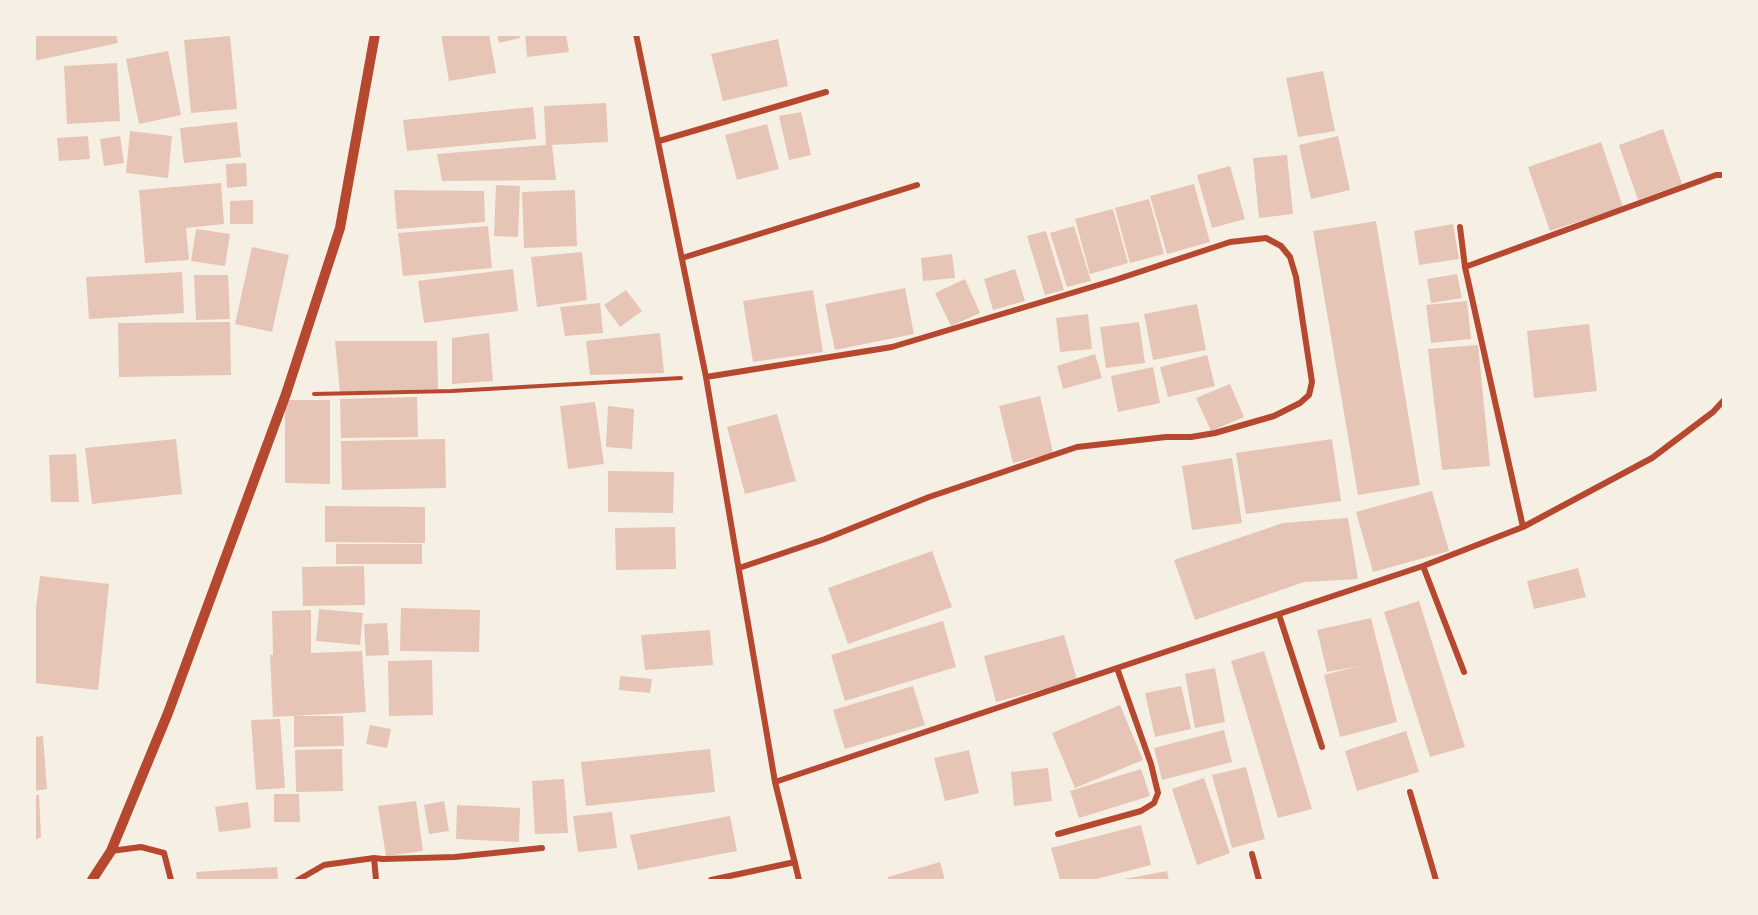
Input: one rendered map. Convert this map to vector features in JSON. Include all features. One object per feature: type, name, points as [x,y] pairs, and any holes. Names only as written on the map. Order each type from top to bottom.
[{"type":"street","points":[[92,880],[111,851],[168,713],[286,394],[339,228],[375,34]]},
{"type":"street","points":[[636,34],[706,376],[775,782],[799,880]]},
{"type":"street","points":[[659,141],[826,92]]},
{"type":"street","points":[[1465,267],[1716,175],[1724,176]]},
{"type":"street","points":[[682,258],[917,185]]},
{"type":"street","points":[[1460,227],[1465,267],[1523,527]]},
{"type":"street","points":[[706,376],[892,347],[1115,280],[1230,242],[1266,238],[1281,246],[1290,257],[1296,277],[1312,382],[1309,395],[1300,403],[1274,416],[1215,433],[1077,447],[929,497],[825,539],[740,568]]},
{"type":"street","points":[[775,782],[1423,566],[1523,527],[1652,458],[1713,412],[1724,400]]},
{"type":"street","points":[[1423,566],[1464,672]]},
{"type":"street","points":[[1279,615],[1322,747]]},
{"type":"street","points":[[1058,834],[1141,811],[1154,803],[1158,793],[1151,764],[1117,668]]},
{"type":"street","points":[[1410,792],[1436,880]]},
{"type":"street","points":[[111,851],[141,847],[164,853],[171,880]]},
{"type":"street","points":[[298,880],[324,865],[374,858],[455,857],[542,848]]},
{"type":"street","points":[[1252,854],[1259,880]]},
{"type":"street","points":[[374,858],[376,880]]},
{"type":"street","points":[[711,880],[795,862]]},
{"type":"path","points":[[286,394],[452,391],[706,376]]},
{"type":"building","points":[[34,34],[116,34],[118,43],[34,61]]},
{"type":"building","points":[[441,34],[489,34],[496,73],[449,81]]},
{"type":"building","points":[[497,34],[520,34],[520,38],[499,43]]},
{"type":"building","points":[[525,34],[566,34],[569,52],[527,57]]},
{"type":"building","points":[[230,36],[237,109],[191,113],[184,40]]},
{"type":"building","points":[[778,39],[788,86],[723,101],[711,54]]},
{"type":"building","points":[[168,51],[181,115],[139,124],[126,59]]},
{"type":"building","points":[[117,63],[120,121],[67,124],[64,66]]},
{"type":"building","points":[[1323,71],[1335,131],[1298,137],[1286,78]]},
{"type":"building","points":[[606,103],[608,142],[552,145],[556,180],[442,181],[437,154],[546,145],[544,106]]},
{"type":"building","points":[[533,107],[536,139],[407,151],[403,120]]},
{"type":"building","points":[[801,112],[811,155],[789,160],[779,116]]},
{"type":"building","points":[[237,122],[241,157],[184,163],[180,128]]},
{"type":"building","points":[[767,124],[779,169],[737,180],[725,135]]},
{"type":"building","points":[[1663,129],[1682,184],[1638,200],[1619,145]]},
{"type":"building","points":[[130,131],[172,136],[168,178],[126,173]]},
{"type":"building","points":[[88,136],[90,159],[59,161],[57,138]]},
{"type":"building","points":[[120,136],[124,163],[104,166],[100,139]]},
{"type":"building","points":[[1338,136],[1350,190],[1311,199],[1299,145]]},
{"type":"building","points":[[1601,142],[1623,207],[1550,231],[1528,167]]},
{"type":"building","points":[[1287,155],[1293,214],[1259,218],[1253,158]]},
{"type":"building","points":[[246,163],[247,186],[227,188],[226,164]]},
{"type":"building","points":[[1230,166],[1245,219],[1212,228],[1197,175]]},
{"type":"building","points":[[221,183],[224,224],[186,228],[189,260],[145,263],[139,190]]},
{"type":"building","points":[[1194,184],[1210,242],[1167,254],[1150,196]]},
{"type":"building","points":[[496,185],[520,186],[518,237],[494,236]]},
{"type":"building","points":[[394,190],[484,191],[485,222],[397,229]]},
{"type":"building","points":[[575,190],[577,246],[524,248],[522,192]]},
{"type":"building","points":[[1149,199],[1164,254],[1130,263],[1115,208]]},
{"type":"building","points":[[253,200],[253,224],[230,224],[230,201]]},
{"type":"building","points":[[1113,209],[1128,263],[1090,274],[1075,219]]},
{"type":"building","points":[[1376,221],[1420,485],[1358,495],[1313,231]]},
{"type":"building","points":[[1453,224],[1459,259],[1419,265],[1414,231]]},
{"type":"building","points":[[488,226],[492,268],[403,276],[398,233]]},
{"type":"building","points":[[1074,226],[1091,281],[1067,287],[1050,233]]},
{"type":"building","points":[[196,229],[230,234],[225,266],[191,261]]},
{"type":"building","points":[[1046,231],[1064,290],[1045,295],[1027,236]]},
{"type":"building","points":[[252,247],[289,255],[272,332],[235,324]]},
{"type":"building","points":[[582,252],[587,300],[537,307],[531,257]]},
{"type":"building","points":[[952,254],[955,278],[923,281],[921,258]]},
{"type":"building","points":[[513,269],[518,311],[424,323],[418,281]]},
{"type":"building","points":[[1015,269],[1025,301],[993,310],[984,279]]},
{"type":"building","points":[[182,272],[184,313],[89,319],[86,277]]},
{"type":"building","points":[[1457,274],[1462,298],[1431,303],[1427,279]]},
{"type":"building","points":[[194,275],[228,275],[230,319],[196,320]]},
{"type":"building","points":[[965,279],[980,313],[951,326],[935,293]]},
{"type":"building","points":[[905,288],[914,334],[835,350],[825,304]]},
{"type":"building","points":[[626,290],[642,311],[620,327],[604,305]]},
{"type":"building","points":[[813,290],[823,352],[753,362],[743,301]]},
{"type":"building","points":[[1467,301],[1471,339],[1431,343],[1426,305]]},
{"type":"building","points":[[600,303],[603,333],[565,336],[560,307]]},
{"type":"building","points":[[1197,304],[1206,350],[1153,360],[1144,314]]},
{"type":"building","points":[[1088,314],[1092,349],[1060,352],[1056,318]]},
{"type":"building","points":[[230,322],[231,375],[119,377],[118,323]]},
{"type":"building","points":[[1139,322],[1145,363],[1106,368],[1100,327]]},
{"type":"building","points":[[1589,324],[1597,391],[1534,398],[1527,331]]},
{"type":"building","points":[[489,333],[493,381],[452,384],[452,338]]},
{"type":"building","points":[[660,333],[664,373],[590,375],[586,341]]},
{"type":"building","points":[[335,341],[437,341],[438,389],[340,392]]},
{"type":"building","points":[[1478,345],[1490,466],[1442,470],[1428,349]]},
{"type":"building","points":[[1095,354],[1102,378],[1063,389],[1057,366]]},
{"type":"building","points":[[1207,355],[1215,386],[1168,397],[1160,367]]},
{"type":"building","points":[[1153,367],[1160,403],[1118,412],[1111,376]]},
{"type":"building","points":[[1230,384],[1244,417],[1211,431],[1196,398]]},
{"type":"building","points":[[1040,396],[1053,453],[1013,463],[999,406]]},
{"type":"building","points":[[417,397],[418,437],[341,438],[340,399]]},
{"type":"building","points":[[285,400],[330,400],[330,484],[285,483]]},
{"type":"building","points":[[595,402],[604,464],[568,469],[560,406]]},
{"type":"building","points":[[608,406],[634,409],[632,449],[606,447]]},
{"type":"building","points":[[777,414],[796,481],[745,494],[727,427]]},
{"type":"building","points":[[176,439],[182,494],[92,504],[85,448]]},
{"type":"building","points":[[445,439],[446,488],[342,490],[341,441]]},
{"type":"building","points":[[1332,439],[1341,501],[1246,514],[1236,453]]},
{"type":"building","points":[[76,454],[79,502],[51,502],[49,455]]},
{"type":"building","points":[[1232,458],[1242,523],[1192,530],[1182,466]]},
{"type":"building","points":[[608,471],[674,472],[673,513],[608,512]]},
{"type":"building","points":[[1432,491],[1449,551],[1373,572],[1356,512]]},
{"type":"building","points":[[325,506],[425,507],[425,543],[325,542]]},
{"type":"building","points":[[1348,518],[1358,579],[1304,582],[1195,620],[1174,560],[1283,523]]},
{"type":"building","points":[[675,527],[676,569],[616,570],[615,528]]},
{"type":"building","points":[[336,544],[422,544],[422,564],[336,564]]},
{"type":"building","points":[[932,551],[952,607],[848,644],[828,588]]},
{"type":"building","points":[[364,566],[365,605],[303,606],[302,567]]},
{"type":"building","points":[[1578,568],[1586,597],[1534,609],[1527,581]]},
{"type":"building","points":[[40,576],[109,584],[98,690],[34,683],[34,624]]},
{"type":"building","points":[[1419,601],[1465,747],[1430,757],[1384,612]]},
{"type":"building","points":[[401,608],[480,610],[479,652],[400,651]]},
{"type":"building","points":[[319,609],[363,613],[360,645],[316,641]]},
{"type":"building","points":[[311,610],[311,653],[362,651],[366,712],[273,717],[270,655],[273,655],[272,611]]},
{"type":"building","points":[[1371,618],[1397,722],[1340,737],[1324,675],[1359,666],[1327,672],[1317,630]]},
{"type":"building","points":[[943,621],[956,667],[845,701],[831,655]]},
{"type":"building","points":[[387,623],[389,655],[366,656],[364,624]]},
{"type":"building","points":[[710,630],[713,665],[645,670],[641,635]]},
{"type":"building","points":[[1064,635],[1077,680],[996,702],[984,656]]},
{"type":"building","points":[[1264,651],[1312,809],[1278,818],[1231,661]]},
{"type":"building","points":[[432,660],[433,715],[389,716],[388,661]]},
{"type":"building","points":[[1215,668],[1225,722],[1195,728],[1185,674]]},
{"type":"building","points":[[620,676],[652,679],[650,693],[619,690]]},
{"type":"building","points":[[913,686],[925,725],[845,749],[833,710]]},
{"type":"building","points":[[1181,686],[1191,729],[1155,737],[1145,693]]},
{"type":"building","points":[[1120,705],[1143,760],[1075,788],[1052,733]]},
{"type":"building","points":[[294,716],[343,716],[344,746],[294,747]]},
{"type":"building","points":[[280,719],[285,788],[256,790],[251,720]]},
{"type":"building","points":[[370,725],[391,729],[387,748],[366,744]]},
{"type":"building","points":[[1224,730],[1232,762],[1162,780],[1154,748]]},
{"type":"building","points":[[1406,731],[1419,772],[1357,791],[1345,751]]},
{"type":"building","points":[[43,736],[47,789],[34,791],[34,737]]},
{"type":"building","points":[[342,749],[343,791],[296,792],[295,750]]},
{"type":"building","points":[[710,749],[715,792],[586,806],[581,762]]},
{"type":"building","points":[[969,750],[979,793],[945,801],[934,758]]},
{"type":"building","points":[[1246,767],[1265,839],[1232,848],[1212,775]]},
{"type":"building","points":[[1048,768],[1052,801],[1014,806],[1011,772]]},
{"type":"building","points":[[1141,769],[1150,796],[1079,818],[1070,791]]},
{"type":"building","points":[[1204,778],[1230,853],[1197,865],[1172,789]]},
{"type":"building","points":[[564,779],[568,833],[535,834],[532,781]]},
{"type":"building","points":[[274,794],[299,794],[300,822],[274,822]]},
{"type":"building","points":[[34,795],[39,795],[41,837],[34,841]]},
{"type":"building","points":[[416,801],[423,851],[386,856],[378,806]]},
{"type":"building","points":[[444,801],[449,831],[429,834],[424,805]]},
{"type":"building","points":[[248,802],[251,828],[219,832],[215,807]]},
{"type":"building","points":[[457,805],[520,808],[519,842],[456,839]]},
{"type":"building","points":[[612,812],[617,848],[578,852],[573,816]]},
{"type":"building","points":[[730,816],[737,851],[638,870],[630,835]]},
{"type":"building","points":[[1141,825],[1151,865],[1092,880],[1060,880],[1051,848]]},
{"type":"building","points":[[940,862],[945,880],[888,880],[888,877]]},
{"type":"building","points":[[277,867],[278,880],[197,880],[196,872]]},
{"type":"building","points":[[1167,871],[1169,880],[1124,880],[1124,879]]}]
